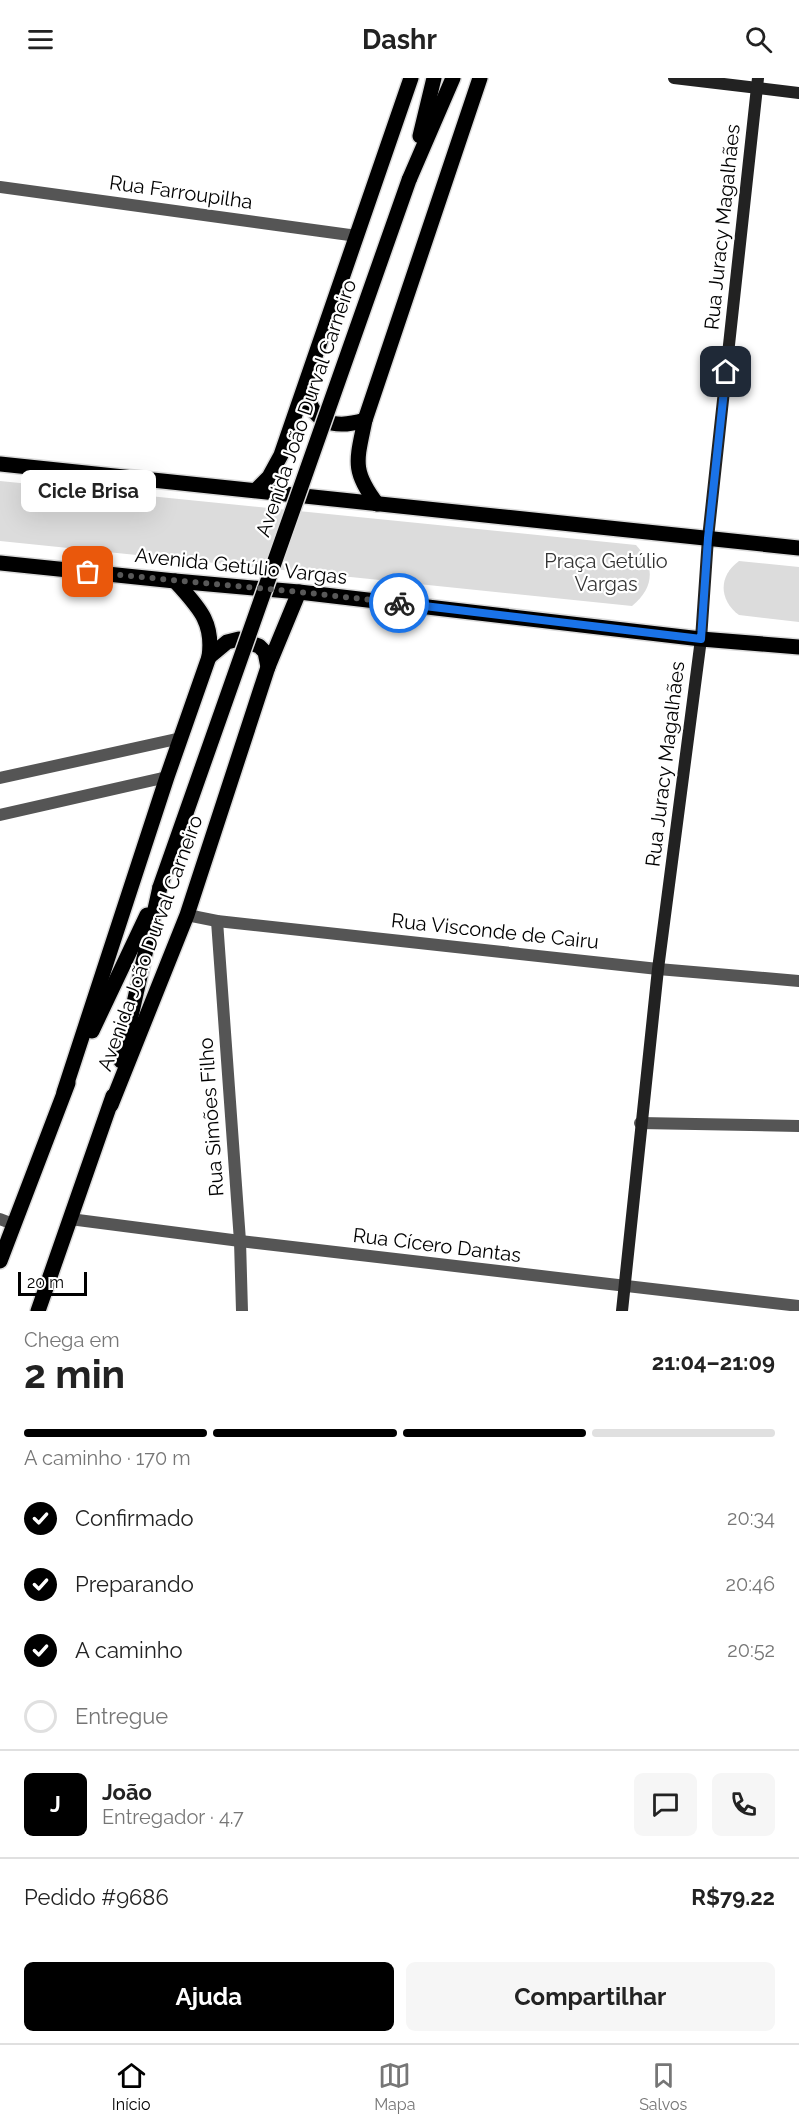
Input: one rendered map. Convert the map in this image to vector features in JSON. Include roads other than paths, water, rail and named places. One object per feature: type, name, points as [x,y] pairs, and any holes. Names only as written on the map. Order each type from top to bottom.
[{"type":"main road","points":[[256,490],[269,477],[281,455],[411,78]]},
{"type":"main road","name":"Avenida João Durval Carneiro","points":[[409,180],[434,78]]},
{"type":"main road","name":"Avenida João Durval Carneiro","points":[[0,1261],[6,1222],[160,887],[409,180],[453,78]]},
{"type":"main road","points":[[377,504],[363,486],[358,471],[365,420],[480,78]]},
{"type":"main road","points":[[306,386],[308,402],[316,415],[333,424],[349,425],[365,420]]},
{"type":"main road","points":[[0,464],[799,548]]},
{"type":"main road","name":"Avenida Getúlio Vargas","points":[[0,562],[299,592],[701,639],[799,647]]},
{"type":"main road","name":"Avenida João Durval Carneiro","points":[[64,1092],[167,777],[209,657],[211,642],[209,627],[198,607],[175,581]]},
{"type":"main road","name":"Avenida João Durval Carneiro","points":[[38,1311],[111,1106],[187,915],[268,667],[299,592]]},
{"type":"main road","points":[[209,657],[227,642],[239,639],[259,646],[265,652],[268,667]]},
{"type":"main road","name":"Avenida João Durval Carneiro","points":[[111,1106],[160,887]]},
{"type":"street","points":[[674,78],[758,83],[799,93]]},
{"type":"street","name":"Rua Juracy Magalhães","points":[[622,1311],[658,969],[701,639],[708,538],[758,83]]},
{"type":"street","name":"Rua Farroupilha","points":[[0,187],[357,236]]},
{"type":"street","points":[[0,778],[181,738]]},
{"type":"street","points":[[0,815],[167,777]]},
{"type":"street","name":"Rua Visconde de Cairu","points":[[187,915],[217,921],[658,969],[799,981]]},
{"type":"street","name":"Rua Simões Filho","points":[[217,921],[240,1241],[242,1311]]},
{"type":"street","points":[[640,1124],[799,1126]]},
{"type":"street","name":"Rua Cícero Dantas","points":[[70,1219],[799,1306]]},
{"type":"place","name":"Cicle Brisa","points":[[88,572]]},
{"type":"park label","name":"Praça Getúlio Vargas","points":[[606,572]]}]
